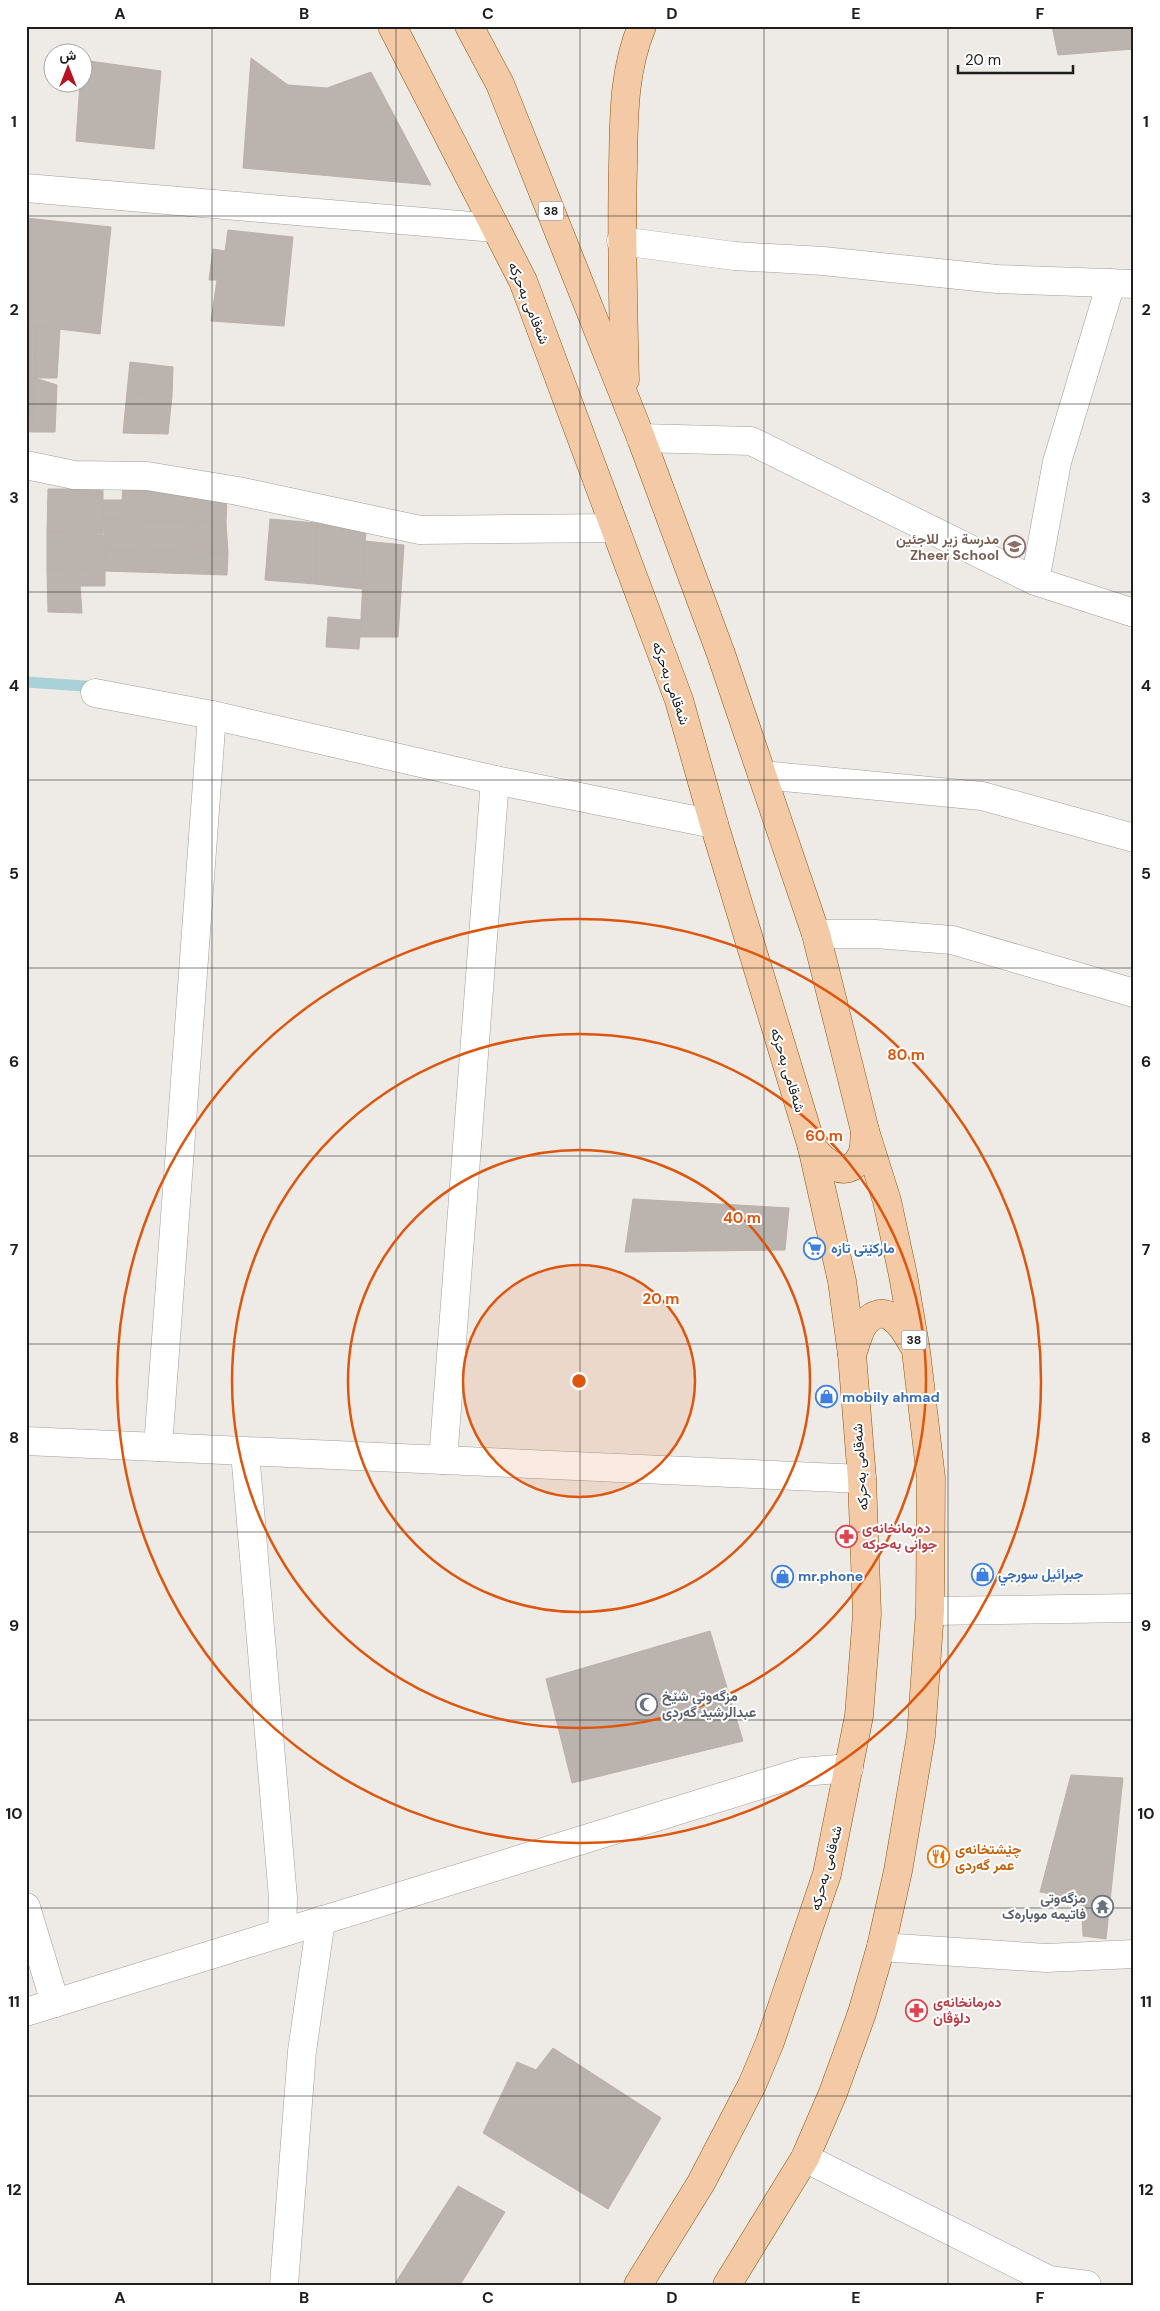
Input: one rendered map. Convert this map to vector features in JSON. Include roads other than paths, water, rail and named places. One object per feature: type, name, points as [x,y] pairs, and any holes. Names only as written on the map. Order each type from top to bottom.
[{"type":"main road","name":"شەقامی بەحرکە","points":[[392,26],[523,282],[678,700],[812,1148],[842,1281],[852,1354],[862,1479],[867,1614],[859,1716],[827,1874],[770,2042],[736,2119],[701,2183],[638,2285]]},
{"type":"main road","name":"38","points":[[469,26],[500,84],[641,438],[721,654],[816,934],[865,1131],[887,1201],[903,1275],[916,1352],[931,1478],[930,1611],[921,1736],[898,1871],[881,1947],[862,2014],[833,2093],[805,2158],[727,2285]]},
{"type":"main road","name":"38","points":[[626,399],[621,241],[624,104],[629,65],[642,26]]},
{"type":"main road","points":[[812,1148],[824,1162],[833,1167],[843,1169],[853,1166],[860,1158],[865,1131]]},
{"type":"main road","points":[[852,1354],[863,1325],[871,1318],[880,1315],[890,1316],[899,1321],[916,1352]]},
{"type":"street","points":[[26,188],[495,228]]},
{"type":"street","points":[[621,241],[734,256],[823,261],[997,279],[1123,283],[1058,462],[1035,581]]},
{"type":"street","points":[[641,438],[751,441],[1035,581],[1134,613]]},
{"type":"street","points":[[26,466],[74,475],[148,476],[202,485],[420,530],[615,528]]},
{"type":"street","points":[[94,693],[212,715],[495,780],[714,824]]},
{"type":"street","points":[[158,1447],[212,715]]},
{"type":"street","points":[[762,775],[982,796],[1134,838]]},
{"type":"street","points":[[443,1460],[495,780]]},
{"type":"street","points":[[816,934],[875,934],[952,940],[1134,993]]},
{"type":"street","points":[[26,1441],[862,1479]]},
{"type":"street","points":[[244,1452],[283,1898],[282,1932]]},
{"type":"street","points":[[930,1611],[1134,1608]]},
{"type":"street","points":[[26,2012],[802,1772],[849,1768]]},
{"type":"street","points":[[26,1907],[54,2003]]},
{"type":"street","points":[[284,2285],[302,2051],[321,1920]]},
{"type":"street","points":[[881,1947],[1046,1958],[1134,1954]]},
{"type":"street","points":[[805,2158],[1049,2280],[1087,2285]]},
{"type":"waterway","points":[[26,682],[98,687]]},
{"type":"place","name":"مدرسة زير للاجئين Zheer School","points":[[1015,547]]},
{"type":"place","name":"مارکێتی تازە","points":[[815,1248]]},
{"type":"place","name":"mobily ahmad","points":[[826,1397]]},
{"type":"place","name":"دەرمانخانەی جوانی بەحرکە","points":[[846,1536]]},
{"type":"place","name":"جبرائيل سورجي","points":[[982,1574]]},
{"type":"place","name":"mr.phone","points":[[782,1576]]},
{"type":"place","name":"مزگەوتی شێخ عبدالرشید گەردی","points":[[646,1704]]},
{"type":"place","name":"چێشتخانەی عمر گەردی","points":[[939,1857]]},
{"type":"place","name":"مزگەوتی فاتیمە موبارەک","points":[[1102,1906]]},
{"type":"place","name":"دەرمانخانەی دلۆڤان","points":[[917,2010]]}]
